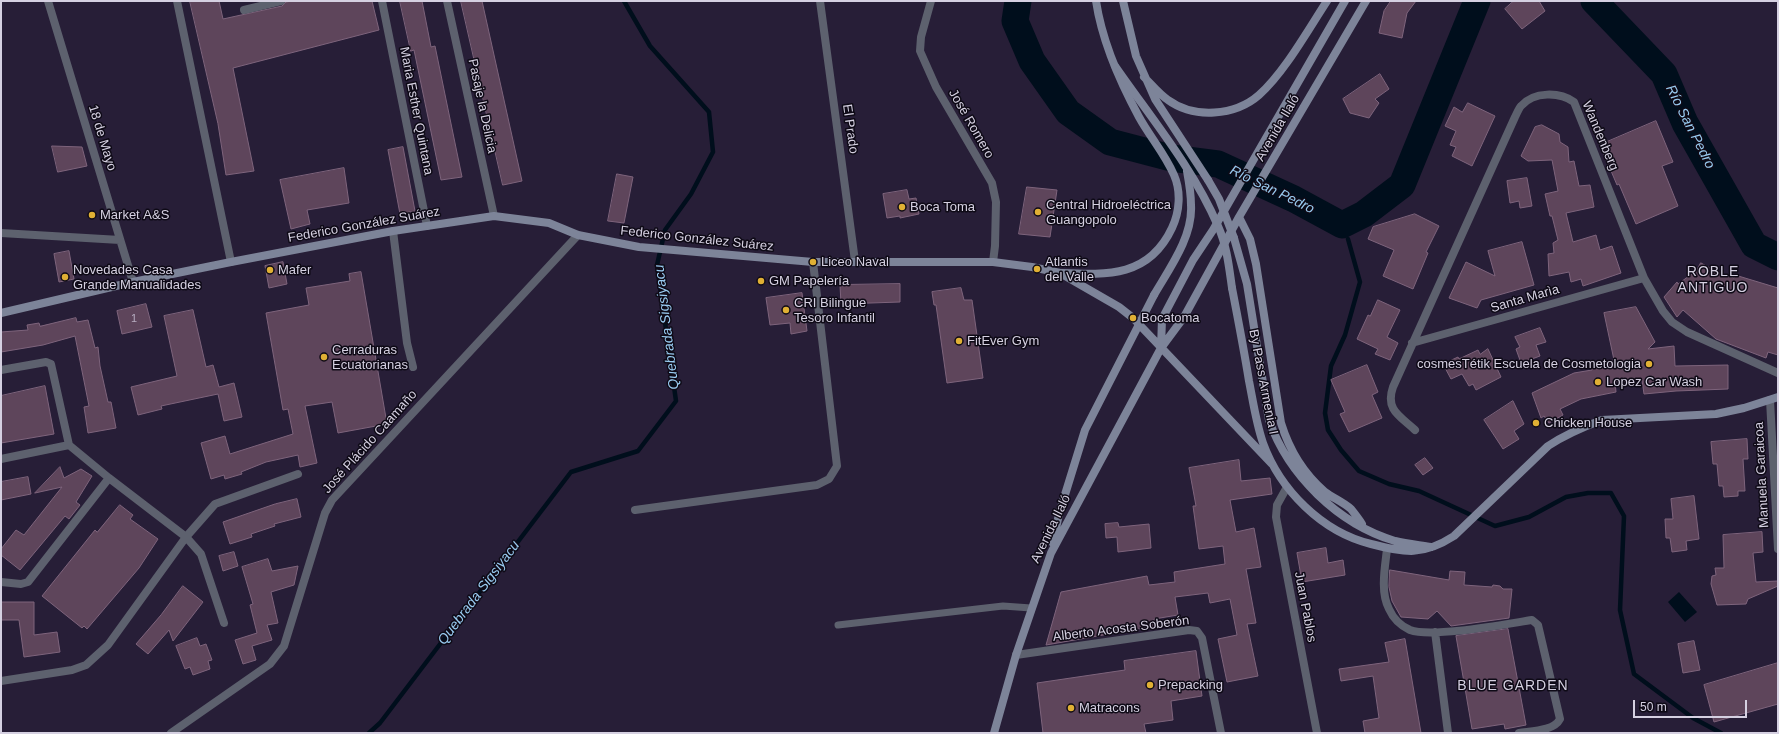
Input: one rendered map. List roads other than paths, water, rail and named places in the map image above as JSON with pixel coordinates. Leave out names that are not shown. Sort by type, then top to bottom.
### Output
[{"type":"street","name":"18 de Mayo","points":[[48,1],[132,282]]},
{"type":"street","points":[[177,1],[231,262]]},
{"type":"street","points":[[244,10],[281,1]]},
{"type":"street","name":"Maria Esther Quintana","points":[[382,1],[427,226]]},
{"type":"street","name":"Pasaje la Delicia","points":[[447,1],[494,216]]},
{"type":"street","name":"El Prado","points":[[820,1],[855,261]]},
{"type":"street","name":"José Romero","points":[[931,1],[921,37],[920,51],[936,87],[992,184],[996,202],[995,246],[992,262]]},
{"type":"street","name":"By Pass Armenia I","points":[[1096,1],[1098,17],[1115,66],[1187,171],[1218,227],[1226,249],[1256,421],[1272,464],[1287,487],[1311,512],[1327,524],[1364,543],[1387,548],[1420,552],[1434,547]]},
{"type":"street","name":"By Pass Armenia I","points":[[1123,1],[1129,32],[1144,77],[1155,99],[1212,186],[1227,218],[1247,284],[1269,420],[1275,437],[1284,453],[1307,483],[1335,509],[1367,529],[1394,541],[1434,547]]},
{"type":"street","points":[[1144,77],[1168,101],[1181,107],[1197,112],[1216,113],[1235,108],[1253,99],[1270,83],[1289,58],[1327,1]]},
{"type":"street","name":"Avenida Ilaló","points":[[1161,348],[1162,319],[1193,260],[1213,230],[1231,196],[1345,1]]},
{"type":"street","name":"Avenida Ilaló","points":[[994,733],[1016,655],[1050,553],[1161,348],[1184,317],[1239,217],[1284,143],[1366,1]]},
{"type":"street","points":[[1060,273],[1097,274],[1117,272],[1137,266],[1152,256],[1165,243],[1176,219],[1179,191],[1174,175],[1140,118],[1115,66]]},
{"type":"street","name":"Wandenberg","points":[[1415,430],[1393,410],[1390,403],[1393,387],[1515,117],[1521,106],[1536,97],[1558,95],[1566,97],[1574,102],[1644,278],[1663,311],[1672,322],[1687,332],[1778,373]]},
{"type":"street","points":[[1050,553],[1058,514],[1085,430],[1184,241],[1192,206],[1187,171]]},
{"type":"street","name":"Federico González Suárez","points":[[1,313],[132,282],[231,262],[393,231],[494,216],[549,223],[578,235],[639,247],[680,251],[813,262],[992,262],[1032,267],[1060,273],[1119,307],[1133,318],[1272,464]]},
{"type":"street","points":[[1239,217],[1250,239],[1256,264],[1281,423],[1285,437],[1294,455],[1307,473],[1325,492],[1350,509],[1367,529]]},
{"type":"street","points":[[393,231],[407,343],[413,367]]},
{"type":"street","points":[[1,233],[120,240]]},
{"type":"street","name":"José Plácido Caamaño","points":[[171,733],[270,664],[284,646],[324,513],[332,500],[578,235]]},
{"type":"street","points":[[635,510],[817,485],[830,479],[837,466],[813,262]]},
{"type":"street","name":"Santa Marìa","points":[[1412,343],[1644,278]]},
{"type":"street","points":[[1,370],[46,362],[51,364],[69,445],[109,478],[186,537],[201,554],[224,623]]},
{"type":"street","points":[[1434,547],[1454,536],[1533,459],[1566,434],[1602,420],[1716,414],[1744,408],[1774,398]]},
{"type":"street","name":"Manuela Garaicoa","points":[[1774,398],[1778,549]]},
{"type":"street","points":[[1,459],[69,445]]},
{"type":"street","points":[[1,681],[72,670],[86,665],[96,658],[108,645],[186,537],[215,504],[298,474]]},
{"type":"street","points":[[1,582],[21,584],[28,582],[109,478]]},
{"type":"street","name":"Juan Pablos","points":[[1287,487],[1277,505],[1276,517],[1317,733]]},
{"type":"street","points":[[1387,548],[1385,590],[1389,609],[1397,622],[1411,630],[1436,632],[1532,620],[1538,626],[1560,719],[1558,724],[1552,727],[1519,733]]},
{"type":"street","name":"Alberto Acosta Soberón","points":[[1016,655],[1189,630],[1197,631],[1202,638],[1221,733]]},
{"type":"street","points":[[1436,632],[1448,733]]},
{"type":"lane","points":[[838,625],[1003,606],[1031,608]]},
{"type":"water","points":[[1679,592],[1697,612],[1685,622],[1668,602]]},
{"type":"waterway","name":"Quebrada Sigsiyacu","points":[[369,733],[380,723],[571,472],[638,451],[676,401],[657,265],[665,230],[691,194],[713,152],[709,112],[650,46],[624,1]]},
{"type":"waterway","name":"Río San Pedro","points":[[1018,1],[1015,21],[1032,61],[1068,112],[1110,142],[1171,158],[1218,164],[1294,199],[1342,225],[1364,214],[1402,185],[1477,1]]},
{"type":"waterway","name":"Río San Pedro","points":[[1594,1],[1664,74],[1685,123],[1754,245],[1778,257]]},
{"type":"waterway","points":[[1348,239],[1360,282],[1345,335],[1331,366],[1325,413],[1328,430],[1341,450],[1359,471],[1389,484],[1419,491],[1495,526],[1529,517],[1566,497],[1588,493],[1611,493],[1624,516],[1620,610],[1634,674],[1693,718],[1721,733]]},
{"type":"place","name":"Boca Toma","points":[[902,207]]},
{"type":"place","name":"Central Hidroeléctrica Guangopolo","points":[[1038,212]]},
{"type":"place","name":"Market A&S","points":[[92,215]]},
{"type":"place","name":"Liceo Naval","points":[[813,262]]},
{"type":"place","name":"Atlantis del Valle","points":[[1037,269]]},
{"type":"place","name":"Mafer","points":[[270,270]]},
{"type":"place","name":"Novedades Casa Grande Manualidades","points":[[65,277]]},
{"type":"place","name":"GM Papelería","points":[[761,281]]},
{"type":"place","name":"CRI Bilingue Tesoro Infantil","points":[[786,310]]},
{"type":"place","name":"Bocatoma","points":[[1133,318]]},
{"type":"place","name":"FitEver Gym","points":[[959,341]]},
{"type":"place","name":"Cerraduras Ecuatorianas","points":[[324,357]]},
{"type":"place","name":"cosmesTétik Escuela de Cosmetologia","points":[[1649,364]]},
{"type":"place","name":"Lopez Car Wash","points":[[1598,382]]},
{"type":"place","name":"Chicken House","points":[[1536,423]]},
{"type":"place","name":"Prepacking","points":[[1150,685]]},
{"type":"place","name":"Matracons","points":[[1071,708]]},
{"type":"district","name":"ROBLE ANTIGUO","points":[[1713,280]]},
{"type":"district","name":"BLUE GARDEN","points":[[1513,686]]}]
